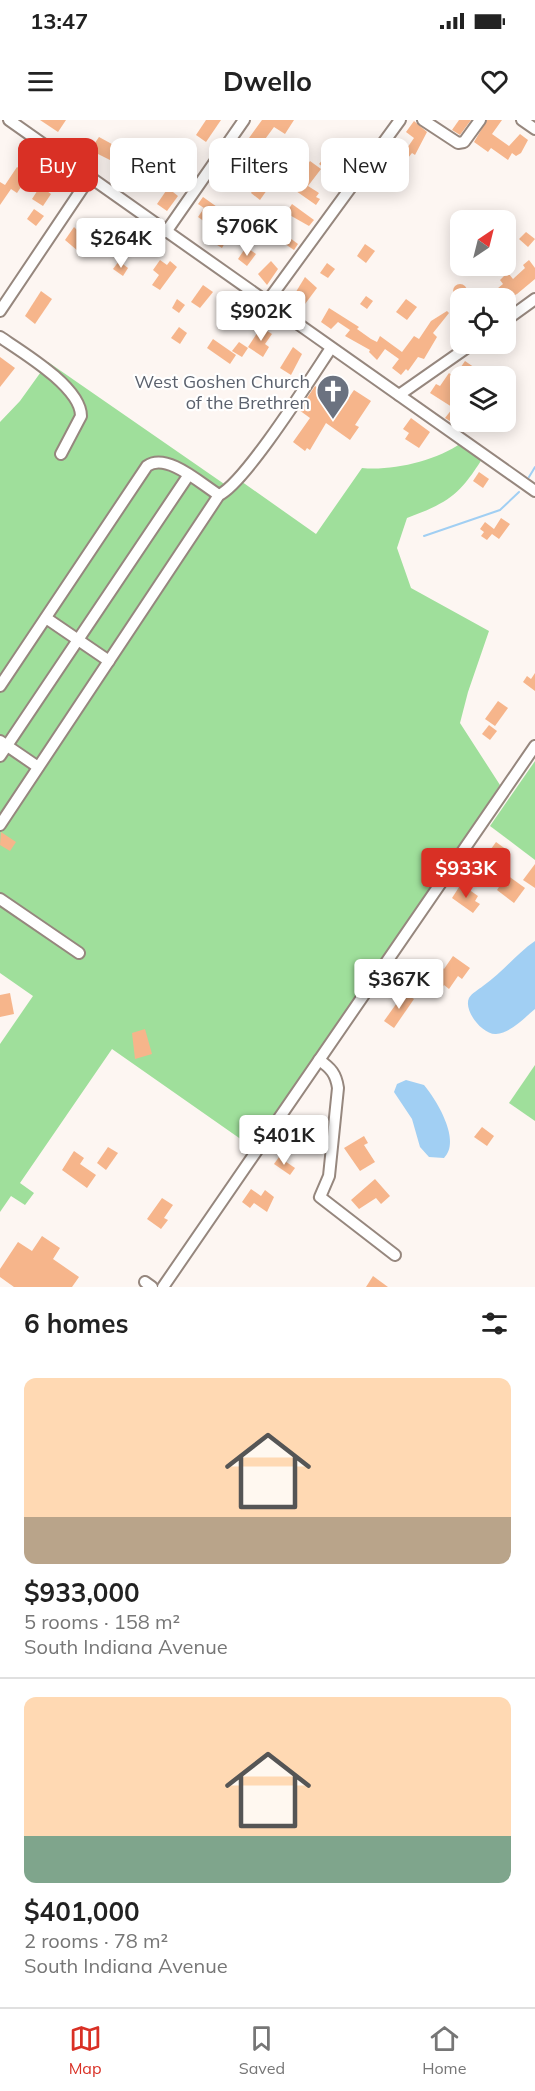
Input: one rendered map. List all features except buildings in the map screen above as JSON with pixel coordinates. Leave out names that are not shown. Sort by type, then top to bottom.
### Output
[{"type":"street","points":[[9,120],[35,138]]},
{"type":"street","points":[[166,232],[244,120]]},
{"type":"street","points":[[267,303],[400,120]]},
{"type":"street","points":[[423,120],[458,143],[464,142],[480,120]]},
{"type":"street","points":[[522,120],[535,129]]},
{"type":"street","points":[[98,183],[535,491]]},
{"type":"street","points":[[0,311],[80,192]]},
{"type":"street","points":[[516,313],[535,299]]},
{"type":"street","points":[[0,337],[51,374],[78,400],[81,416],[61,454]]},
{"type":"street","points":[[0,825],[219,495],[230,488],[248,466],[332,348]]},
{"type":"street","points":[[399,395],[458,354]]},
{"type":"street","points":[[0,686],[147,466],[153,462],[165,462],[219,495]]},
{"type":"street","points":[[0,756],[3,743],[78,640],[188,476]]},
{"type":"street","points":[[46,618],[109,661]]},
{"type":"street","points":[[3,743],[38,767]]},
{"type":"street","points":[[164,1287],[535,746]]},
{"type":"street","points":[[0,899],[79,953]]},
{"type":"street","points":[[319,1060],[331,1068],[336,1076],[338,1088],[329,1176],[320,1197],[395,1255]]},
{"type":"green space","points":[[48,362],[230,488],[238,479],[316,534],[362,468],[387,468],[427,460],[461,443],[482,459],[466,482],[451,497],[407,518],[397,548],[411,588],[489,631],[460,723],[500,785],[263,1143],[252,1147],[112,1049],[20,1183],[34,1193],[25,1205],[11,1196],[0,1212],[0,1044],[33,996],[0,973],[0,422],[20,401]]},
{"type":"green space","points":[[535,761],[535,860],[490,826]]},
{"type":"green space","points":[[535,1065],[535,1121],[509,1103]]},
{"type":"water","points":[[535,941],[535,1009],[507,1031],[496,1034],[485,1031],[471,1015],[469,998]]},
{"type":"water","points":[[406,1080],[424,1085],[445,1120],[450,1141],[449,1151],[444,1158],[429,1157],[420,1147],[412,1119],[394,1092],[397,1084]]},
{"type":"waterway","points":[[529,477],[535,467]]},
{"type":"waterway","points":[[424,536],[500,510],[519,492]]},
{"type":"place","name":"West Goshen Church of the Brethren","points":[[333,420]]}]
